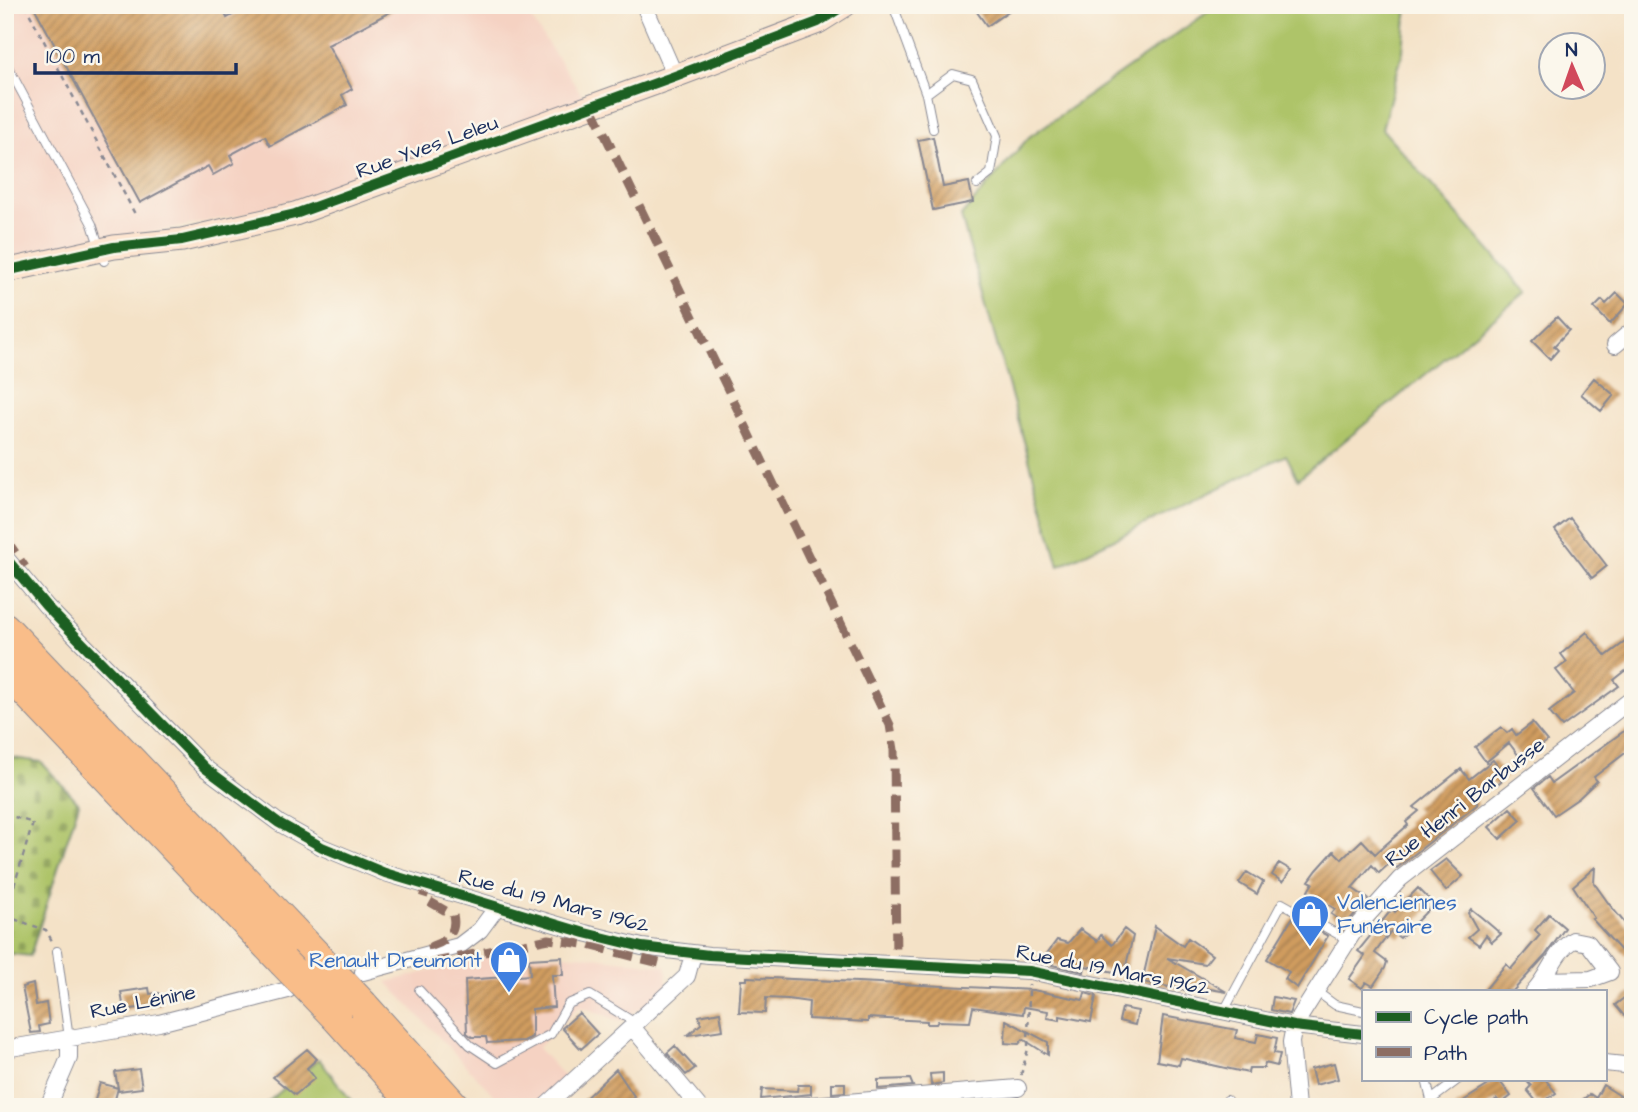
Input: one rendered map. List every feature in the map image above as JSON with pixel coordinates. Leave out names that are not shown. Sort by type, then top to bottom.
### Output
[{"type":"highway","points":[[5,628],[363,1005],[454,1107]]},
{"type":"highway","points":[[5,670],[286,976],[336,1017],[417,1107]]},
{"type":"street","points":[[644,5],[675,76]]},
{"type":"street","name":"Rue Yves Leleu","points":[[5,271],[182,240],[309,209],[818,22],[845,5]]},
{"type":"street","name":"Rue Yves Leleu","points":[[5,281],[102,255]]},
{"type":"street","points":[[1615,345],[1633,330]]},
{"type":"street","name":"Rue du 19 Mars 1962","points":[[5,557],[46,606],[180,744],[251,805],[300,836],[352,860],[497,907],[619,942],[693,954],[1029,971],[1294,1026],[1362,1034]]},
{"type":"street","name":"Rue Henri Barbusse","points":[[1294,1026],[1363,919],[1412,869],[1633,698]]},
{"type":"street","points":[[363,972],[459,946],[480,930],[497,907]]},
{"type":"street","points":[[545,1107],[687,976],[693,954]]},
{"type":"street","name":"Rue Lénine","points":[[6,1048],[159,1023],[286,976]]},
{"type":"street","points":[[1306,1007],[1319,1022],[1338,1031]]},
{"type":"street","points":[[635,1026],[699,1107]]},
{"type":"street","points":[[1294,1026],[1291,1036],[1297,1107]]},
{"type":"street","points":[[47,1107],[69,1058],[69,1038]]},
{"type":"street","points":[[1606,1063],[1633,1066]]},
{"type":"street","points":[[786,1107],[1018,1088]]},
{"type":"lane","points":[[893,5],[926,94],[933,129]]},
{"type":"lane","points":[[5,61],[77,195],[102,255]]},
{"type":"lane","points":[[926,94],[953,74],[972,79],[998,136],[991,173],[976,184]]},
{"type":"lane","points":[[1224,1011],[1282,903],[1348,940]]},
{"type":"lane","points":[[57,951],[69,1038]]},
{"type":"lane","points":[[419,990],[470,1045],[497,1063],[551,1034],[568,1004],[590,995],[635,1026]]},
{"type":"lane","points":[[1315,991],[1335,1006],[1362,1011]]},
{"type":"lane","points":[[1426,1080],[1433,1103],[1457,1080]]},
{"type":"path","points":[[25,5],[97,148],[136,216]]},
{"type":"path","points":[[34,34],[39,32]]},
{"type":"path","points":[[49,63],[54,61]]},
{"type":"path","points":[[64,92],[69,88]]},
{"type":"path","points":[[79,120],[84,118]]},
{"type":"path","points":[[5,814],[33,823],[14,886],[5,890]]},
{"type":"path","points":[[5,916],[46,930],[57,951]]},
{"type":"path","points":[[1018,1088],[1028,1049],[1029,971]]},
{"type":"shaded area","points":[[5,5],[522,5],[584,98],[354,182],[240,215],[5,262]]},
{"type":"shaded area","points":[[497,954],[578,955],[666,966],[667,991],[621,1021],[579,1006],[538,1048],[569,1082],[532,1107],[505,1107],[387,982]]},
{"type":"green space","points":[[1218,5],[1407,5],[1403,51],[1382,129],[1526,292],[1298,479],[1286,455],[1059,566],[961,216],[1029,137]]},
{"type":"green space","points":[[5,757],[41,762],[79,803],[30,956],[5,953]]},
{"type":"green space","points":[[319,1059],[356,1107],[262,1107]]},
{"type":"building","points":[[33,5],[221,5],[227,18],[251,5],[403,5],[328,45],[352,89],[342,95],[347,105],[270,146],[265,136],[230,155],[234,163],[213,175],[208,166],[140,203]]},
{"type":"building","points":[[972,5],[1017,5],[987,26]]},
{"type":"building","points":[[933,137],[943,187],[969,182],[973,202],[933,210],[918,140]]},
{"type":"building","points":[[1617,293],[1628,304],[1610,324],[1594,308],[1602,300],[1606,304]]},
{"type":"building","points":[[1557,317],[1569,330],[1554,346],[1558,350],[1550,359],[1532,341]]},
{"type":"building","points":[[1594,378],[1614,395],[1601,411],[1581,394]]},
{"type":"building","points":[[1570,518],[1607,566],[1592,578],[1555,530]]},
{"type":"building","points":[[1587,632],[1606,656],[1633,636],[1633,665],[1614,680],[1619,686],[1562,727],[1549,712],[1574,693],[1556,670],[1567,662],[1561,654]]},
{"type":"building","points":[[1532,723],[1547,741],[1522,760],[1509,743],[1486,762],[1475,747],[1501,727],[1507,733],[1512,729],[1516,735]]},
{"type":"building","points":[[1627,729],[1633,737],[1633,747],[1594,777],[1597,781],[1579,798],[1554,815],[1534,788],[1548,777],[1552,783]]},
{"type":"building","points":[[1493,760],[1506,777],[1495,786],[1492,782],[1472,798],[1478,804],[1397,868],[1391,862],[1379,873],[1372,865],[1352,888],[1368,899],[1346,924],[1331,914],[1335,909],[1308,891],[1313,883],[1309,881],[1334,851],[1342,859],[1362,840],[1375,854],[1408,825],[1406,822],[1419,811],[1414,807],[1437,788],[1461,769],[1469,779]]},
{"type":"building","points":[[1510,808],[1521,820],[1500,839],[1489,827]]},
{"type":"building","points":[[1446,859],[1463,876],[1446,891],[1430,871]]},
{"type":"building","points":[[1279,863],[1291,870],[1283,882],[1272,875]]},
{"type":"building","points":[[1595,867],[1594,883],[1627,926],[1633,921],[1633,950],[1626,956],[1592,919],[1594,918],[1573,886]]},
{"type":"building","points":[[1247,872],[1263,882],[1257,894],[1239,883]]},
{"type":"building","points":[[1418,888],[1434,904],[1400,938],[1391,931],[1375,953],[1387,962],[1385,968],[1373,986],[1366,982],[1362,988],[1349,979],[1365,956],[1358,951],[1392,909],[1395,912]]},
{"type":"building","points":[[1471,909],[1501,934],[1492,942],[1486,935],[1479,945],[1468,937],[1477,929],[1468,913]]},
{"type":"building","points":[[1549,914],[1565,928],[1545,956],[1514,990],[1485,990],[1506,964],[1511,969],[1540,935],[1535,930]]},
{"type":"building","points":[[1293,917],[1328,936],[1297,988],[1285,979],[1289,972],[1267,959]]},
{"type":"building","points":[[1155,926],[1183,946],[1188,938],[1212,955],[1205,964],[1167,958],[1227,992],[1193,986],[1191,991],[1142,982]]},
{"type":"building","points":[[1080,929],[1097,941],[1101,935],[1112,945],[1124,929],[1133,936],[1124,974],[1085,966],[1084,972],[1052,965],[1053,962],[1043,959],[1057,940],[1068,943]]},
{"type":"building","name":"Renault Dreumont","points":[[562,957],[563,975],[552,975],[554,1007],[532,1009],[532,1037],[524,1041],[487,1043],[486,1037],[472,1037],[467,1033],[465,980],[530,975],[529,959]]},
{"type":"building","points":[[747,977],[1033,990],[1083,1000],[1085,993],[1096,996],[1091,1022],[1060,1016],[1060,1020],[1047,1018],[1048,1011],[1024,1007],[1023,1014],[973,1007],[970,1022],[938,1021],[936,1024],[927,1024],[927,1021],[868,1018],[868,1022],[808,1019],[809,1002],[788,999],[766,998],[765,1013],[739,1012],[741,980],[747,980]]},
{"type":"building","points":[[33,984],[36,1005],[46,1003],[49,1024],[39,1026],[40,1032],[31,1033],[22,987]]},
{"type":"building","points":[[149,988],[150,994],[159,993],[161,1005],[124,1010],[121,992]]},
{"type":"building","points":[[1633,991],[1633,1011],[1625,1017],[1615,1005]]},
{"type":"building","points":[[1273,997],[1294,1001],[1289,1014],[1271,1010]]},
{"type":"building","points":[[1122,1008],[1138,1011],[1135,1025],[1119,1021]]},
{"type":"building","points":[[720,1012],[723,1030],[688,1035],[701,1024],[699,1016]]},
{"type":"building","points":[[579,1013],[598,1034],[581,1049],[562,1028]]},
{"type":"building","points":[[1163,1016],[1237,1030],[1235,1038],[1256,1042],[1258,1034],[1277,1038],[1274,1053],[1280,1054],[1277,1066],[1265,1063],[1264,1068],[1249,1068],[1248,1073],[1181,1058],[1179,1065],[1157,1061]]},
{"type":"building","points":[[1006,1020],[1048,1042],[1048,1055],[1023,1039],[1019,1044],[1005,1043]]},
{"type":"building","points":[[675,1046],[695,1068],[686,1075],[667,1053]]},
{"type":"building","points":[[307,1049],[317,1059],[307,1068],[315,1078],[295,1095],[273,1077]]},
{"type":"building","points":[[1334,1063],[1338,1079],[1315,1085],[1311,1069]]},
{"type":"building","points":[[139,1069],[142,1088],[118,1091],[115,1072]]},
{"type":"building","points":[[616,1069],[634,1096],[622,1107],[576,1107]]},
{"type":"building","points":[[943,1073],[943,1083],[931,1085],[930,1074]]},
{"type":"building","points":[[910,1079],[913,1086],[878,1089],[878,1080]]},
{"type":"building","points":[[1496,1080],[1511,1096],[1501,1104],[1497,1099],[1485,1107],[1454,1107]]},
{"type":"building","points":[[1526,1080],[1546,1080],[1556,1093],[1542,1103],[1536,1101],[1527,1090],[1531,1086]]},
{"type":"building","points":[[100,1083],[118,1088],[113,1107],[93,1107]]},
{"type":"building","points":[[832,1083],[845,1083],[845,1092],[832,1093]]},
{"type":"building","points":[[798,1085],[811,1085],[811,1094],[761,1099],[762,1089],[797,1091]]},
{"type":"building","points":[[1603,1085],[1633,1104],[1633,1107],[1573,1107],[1590,1094],[1596,1098]]},
{"type":"building","points":[[1007,1099],[1020,1103],[1020,1107],[978,1107],[978,1102]]},
{"type":"marked path","points":[[592,108],[890,725],[894,750],[896,964]]},
{"type":"marked path","points":[[5,538],[25,567]]},
{"type":"marked path","points":[[429,880],[423,898],[453,915],[454,921],[450,935],[432,946],[435,962],[549,939],[589,945],[659,963]]},
{"type":"cycle path","points":[[5,271],[114,247],[182,240],[295,214],[818,22],[845,5]]},
{"type":"cycle path","points":[[5,557],[46,606],[205,768],[279,823],[322,847],[385,873],[585,933],[642,947],[709,955],[1029,971],[1294,1026],[1362,1034]]},
{"type":"place","name":"Valenciennes Funéraire","points":[[1310,948]]},
{"type":"place","name":"Renault Dreumont","points":[[509,994]]}]
